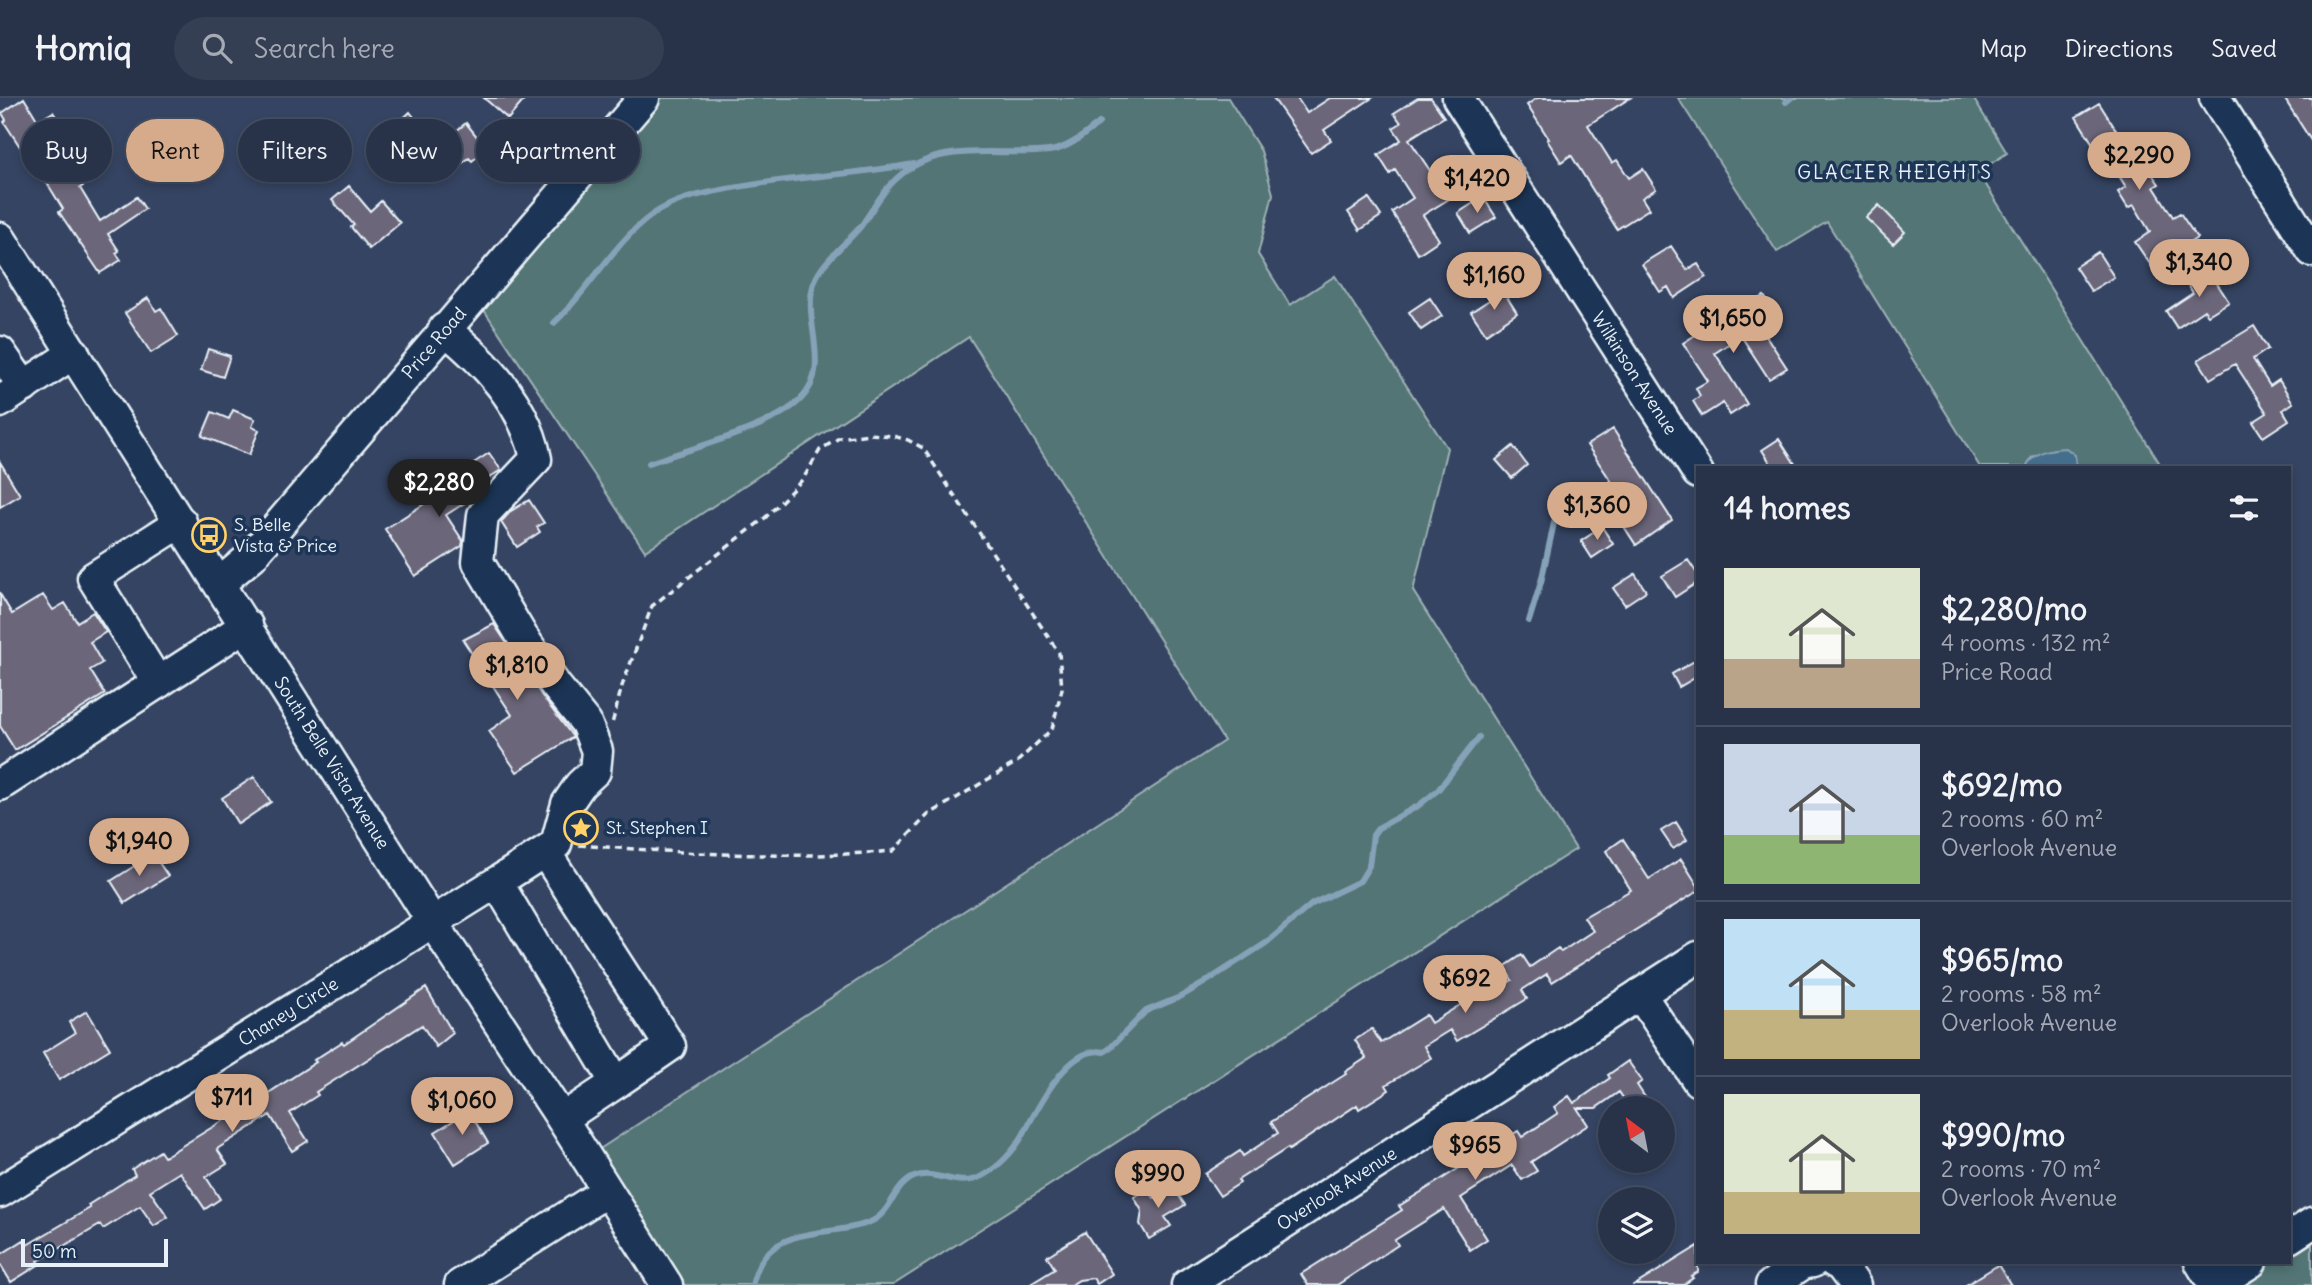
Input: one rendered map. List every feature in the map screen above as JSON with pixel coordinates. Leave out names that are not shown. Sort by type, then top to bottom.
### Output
[{"type":"street","name":"Price Road","points":[[220,583],[252,556],[644,98]]},
{"type":"street","name":"Wilkinson Avenue","points":[[1458,98],[1696,470]]},
{"type":"street","points":[[2215,98],[2312,251]]},
{"type":"street","name":"South Belle Vista Avenue","points":[[3,250],[74,354],[433,923],[667,1285]]},
{"type":"street","points":[[444,329],[473,352],[503,387],[531,434],[536,458],[483,516],[478,562],[522,636],[556,686],[586,723],[597,751],[594,771],[567,804],[552,839],[670,1046],[562,1119]]},
{"type":"street","points":[[0,352],[12,394],[74,354]]},
{"type":"street","points":[[158,683],[93,578],[181,522]]},
{"type":"street","points":[[0,785],[247,625]]},
{"type":"street","name":"Chaney Circle","points":[[0,1192],[433,923],[497,882],[552,839]]},
{"type":"street","points":[[497,882],[616,1083]]},
{"type":"street","name":"Overlook Avenue","points":[[1187,1285],[1696,958]]},
{"type":"street","points":[[1640,994],[1696,1078]]},
{"type":"street","points":[[460,1285],[607,1191]]},
{"type":"street","points":[[2291,1237],[2312,1223]]},
{"type":"street","points":[[1771,1285],[1803,1264]]},
{"type":"street","points":[[1838,1264],[1855,1285]]},
{"type":"street","points":[[2201,1264],[2215,1285],[2248,1264]]},
{"type":"path","points":[[552,839],[579,845],[640,850],[749,855],[831,855],[893,851],[928,815],[1017,762],[1052,729],[1062,689],[1059,653],[923,448],[892,436],[870,434],[839,438],[820,450],[803,479],[766,517],[652,606],[622,686],[606,741],[597,751]]},
{"type":"green space","points":[[644,98],[1228,98],[1261,151],[1273,194],[1258,254],[1290,305],[1335,276],[1447,448],[1413,591],[1576,849],[893,1285],[667,1285],[586,1158],[1224,741],[969,337],[645,551],[474,295],[572,182],[640,182],[640,119],[626,119]]},
{"type":"green space","points":[[1678,98],[1973,98],[2007,153],[1978,172],[2161,466],[2073,466],[2076,462],[2054,449],[2032,457],[2027,466],[1979,466],[1827,222],[1777,252]]},
{"type":"green space","points":[[2312,1223],[2312,1285],[2215,1285],[2248,1264],[2291,1264],[2291,1237]]},
{"type":"water","points":[[2066,448],[2075,455],[2076,462],[2073,466],[2027,466],[2034,457],[2054,449]]},
{"type":"building","points":[[24,98],[37,119],[21,119],[21,149],[4,122],[6,120],[2,113]]},
{"type":"building","points":[[484,98],[526,98],[508,119]]},
{"type":"building","points":[[1273,98],[1297,98],[1307,113],[1330,98],[1372,98],[1324,130],[1331,140],[1311,153]]},
{"type":"building","points":[[1418,98],[1431,98],[1444,117],[1409,139],[1449,199],[1423,215],[1439,240],[1418,254],[1392,212],[1413,198],[1395,170],[1390,174],[1378,155],[1401,140],[1393,128],[1401,123],[1394,113]]},
{"type":"building","points":[[1537,98],[1630,98],[1588,125],[1612,163],[1617,160],[1629,178],[1643,169],[1656,189],[1642,198],[1649,209],[1617,229],[1571,155],[1561,162],[1547,140],[1549,139],[1527,105]]},
{"type":"building","points":[[2284,98],[2312,98],[2312,142]]},
{"type":"building","points":[[2099,103],[2116,130],[2111,133],[2132,168],[2147,158],[2156,172],[2152,174],[2159,184],[2154,187],[2173,217],[2180,213],[2197,238],[2152,267],[2135,242],[2150,232],[2134,205],[2128,208],[2118,192],[2126,187],[2107,157],[2103,160],[2076,117]]},
{"type":"building","points":[[53,112],[58,119],[41,119]]},
{"type":"building","points":[[410,112],[416,119],[402,119]]},
{"type":"building","points":[[466,123],[476,135],[476,158],[472,161],[469,158],[462,163],[462,126]]},
{"type":"building","points":[[46,182],[80,182],[83,186],[80,188],[100,221],[137,197],[145,209],[108,234],[119,251],[116,253],[121,260],[100,273],[59,212],[63,209]]},
{"type":"building","points":[[349,186],[370,211],[381,201],[400,223],[369,249],[351,227],[354,225],[332,200]]},
{"type":"building","points":[[1483,197],[1496,217],[1470,233],[1458,213]]},
{"type":"building","points":[[1369,198],[1381,216],[1360,230],[1348,212]]},
{"type":"building","points":[[1879,205],[1905,232],[1893,244],[1866,218]]},
{"type":"building","points":[[1671,246],[1687,270],[1698,264],[1706,277],[1674,298],[1668,287],[1660,292],[1642,264]]},
{"type":"building","points":[[2098,252],[2114,277],[2091,291],[2075,267]]},
{"type":"building","points":[[2207,268],[2229,302],[2208,315],[2204,310],[2177,328],[2166,311],[2193,293],[2186,281]]},
{"type":"building","points":[[1503,291],[1517,313],[1486,334],[1471,312]]},
{"type":"building","points":[[1764,296],[1779,321],[1763,331],[1787,368],[1769,379],[1741,336],[1715,353],[1747,404],[1730,415],[1723,403],[1702,416],[1693,401],[1700,396],[1696,388],[1708,381],[1683,343]]},
{"type":"building","points":[[148,298],[156,311],[161,308],[178,336],[151,353],[125,313]]},
{"type":"building","points":[[1430,298],[1442,316],[1421,330],[1409,312]]},
{"type":"building","points":[[2254,326],[2268,349],[2253,359],[2270,386],[2279,380],[2293,403],[2283,410],[2289,420],[2263,437],[2253,422],[2267,413],[2235,364],[2210,379],[2198,360]]},
{"type":"building","points":[[208,349],[230,356],[223,377],[201,370]]},
{"type":"building","points":[[233,410],[255,419],[252,427],[259,430],[249,455],[202,436],[212,412],[229,419]]},
{"type":"building","points":[[1613,429],[1672,520],[1636,545],[1623,525],[1635,517],[1587,445]]},
{"type":"building","points":[[1779,439],[1796,466],[1772,466],[1762,450]]},
{"type":"building","points":[[1513,446],[1527,465],[1512,478],[1496,460]]},
{"type":"building","points":[[489,453],[501,470],[473,488],[477,495],[446,515],[463,541],[462,546],[415,576],[385,529],[438,495],[434,489]]},
{"type":"building","points":[[0,462],[20,495],[0,507]]},
{"type":"building","points":[[1582,489],[1593,507],[1579,516],[1567,498]]},
{"type":"building","points":[[529,500],[544,523],[537,527],[540,532],[517,547],[501,522],[511,511]]},
{"type":"building","points":[[1602,527],[1613,544],[1592,558],[1581,541]]},
{"type":"building","points":[[1688,560],[1696,572],[1696,583],[1675,597],[1662,576]]},
{"type":"building","points":[[1635,574],[1646,591],[1625,605],[1613,588]]},
{"type":"building","points":[[0,594],[12,614],[43,595],[53,610],[65,603],[77,622],[93,612],[106,632],[90,642],[102,663],[90,670],[105,694],[15,750],[0,726]]},
{"type":"building","points":[[494,624],[573,737],[517,772],[489,731],[512,715],[463,640]]},
{"type":"building","points":[[1696,660],[1696,677],[1679,687],[1672,674]]},
{"type":"building","points":[[254,777],[271,802],[238,824],[222,798]]},
{"type":"building","points":[[1676,822],[1687,840],[1673,849],[1661,831]]},
{"type":"building","points":[[1623,839],[1649,879],[1681,859],[1696,883],[1696,892],[1552,982],[1547,974],[1522,990],[1527,999],[1457,1041],[1450,1030],[1424,1046],[1431,1058],[1386,1085],[1389,1090],[1359,1109],[1357,1105],[1289,1150],[1288,1148],[1238,1180],[1240,1183],[1220,1196],[1205,1174],[1240,1151],[1243,1156],[1278,1133],[1271,1122],[1366,1058],[1355,1040],[1372,1029],[1381,1043],[1426,1015],[1431,1023],[1481,992],[1485,997],[1512,980],[1504,967],[1522,955],[1530,967],[1558,948],[1561,952],[1593,931],[1584,917],[1631,890],[1606,851]]},
{"type":"building","points":[[153,854],[168,876],[125,903],[111,881]]},
{"type":"building","points":[[426,988],[453,1033],[436,1047],[422,1025],[316,1092],[318,1095],[290,1113],[308,1141],[292,1151],[270,1115],[217,1149],[227,1164],[206,1177],[220,1199],[205,1209],[180,1172],[150,1191],[168,1217],[154,1226],[140,1206],[103,1229],[100,1225],[38,1261],[40,1264],[11,1282],[0,1264],[0,1255],[24,1240],[27,1245],[90,1208],[88,1205],[135,1175],[132,1169],[160,1151],[164,1157],[224,1120],[220,1113],[248,1095],[253,1103]]},
{"type":"building","points":[[87,1011],[110,1049],[59,1080],[43,1053],[75,1033],[69,1022]]},
{"type":"building","points":[[1628,1061],[1642,1081],[1637,1085],[1644,1096],[1622,1096],[1619,1092],[1613,1096],[1598,1096],[1596,1108],[1577,1108],[1588,1125],[1531,1162],[1537,1171],[1522,1180],[1512,1165],[1461,1198],[1487,1239],[1470,1250],[1444,1209],[1395,1240],[1398,1245],[1337,1285],[1308,1285],[1301,1274],[1402,1210],[1399,1206],[1518,1131],[1522,1137],[1558,1113],[1554,1107],[1569,1096],[1574,1103],[1610,1078],[1608,1075]]},
{"type":"building","points":[[469,1111],[488,1143],[455,1164],[435,1132]]},
{"type":"building","points":[[1173,1187],[1185,1205],[1165,1217],[1171,1226],[1149,1239],[1140,1224],[1142,1211],[1134,1197],[1148,1189],[1154,1198]]},
{"type":"building","points":[[1085,1232],[1112,1274],[1097,1284],[1093,1278],[1079,1280],[1071,1285],[1029,1285],[1055,1269],[1047,1256]]},
{"type":"building","points":[[1696,1247],[1698,1272],[1683,1285],[1635,1285],[1669,1264],[1675,1264],[1675,1260]]},
{"type":"building","points":[[1998,1265],[2011,1285],[1966,1285]]},
{"type":"waterway","points":[[1786,102],[1791,98]]},
{"type":"waterway","points":[[649,463],[750,429],[770,420],[800,400],[810,387],[815,373],[811,298],[817,275],[861,226],[881,195],[896,179],[913,167],[949,154],[1056,150],[1076,141],[1099,123]]},
{"type":"waterway","points":[[554,323],[625,239],[652,215],[669,205],[698,195],[750,185],[914,164]]},
{"type":"waterway","points":[[1529,621],[1556,514]]},
{"type":"waterway","points":[[752,1285],[760,1262],[775,1246],[801,1236],[870,1222],[883,1212],[901,1187],[914,1177],[931,1175],[973,1180],[994,1168],[1019,1141],[1055,1081],[1078,1058],[1091,1052],[1104,1052],[1109,1049],[1146,1011],[1180,997],[1204,983],[1266,943],[1312,904],[1360,881],[1369,866],[1373,835],[1378,828],[1418,806],[1438,790],[1479,737]]},
{"type":"place","name":"S. Belle Vista & Price","points":[[209,535]]},
{"type":"place","name":"St. Stephen I","points":[[581,828]]},
{"type":"district","name":"GLACIER HEIGHTS","points":[[1895,172]]}]
